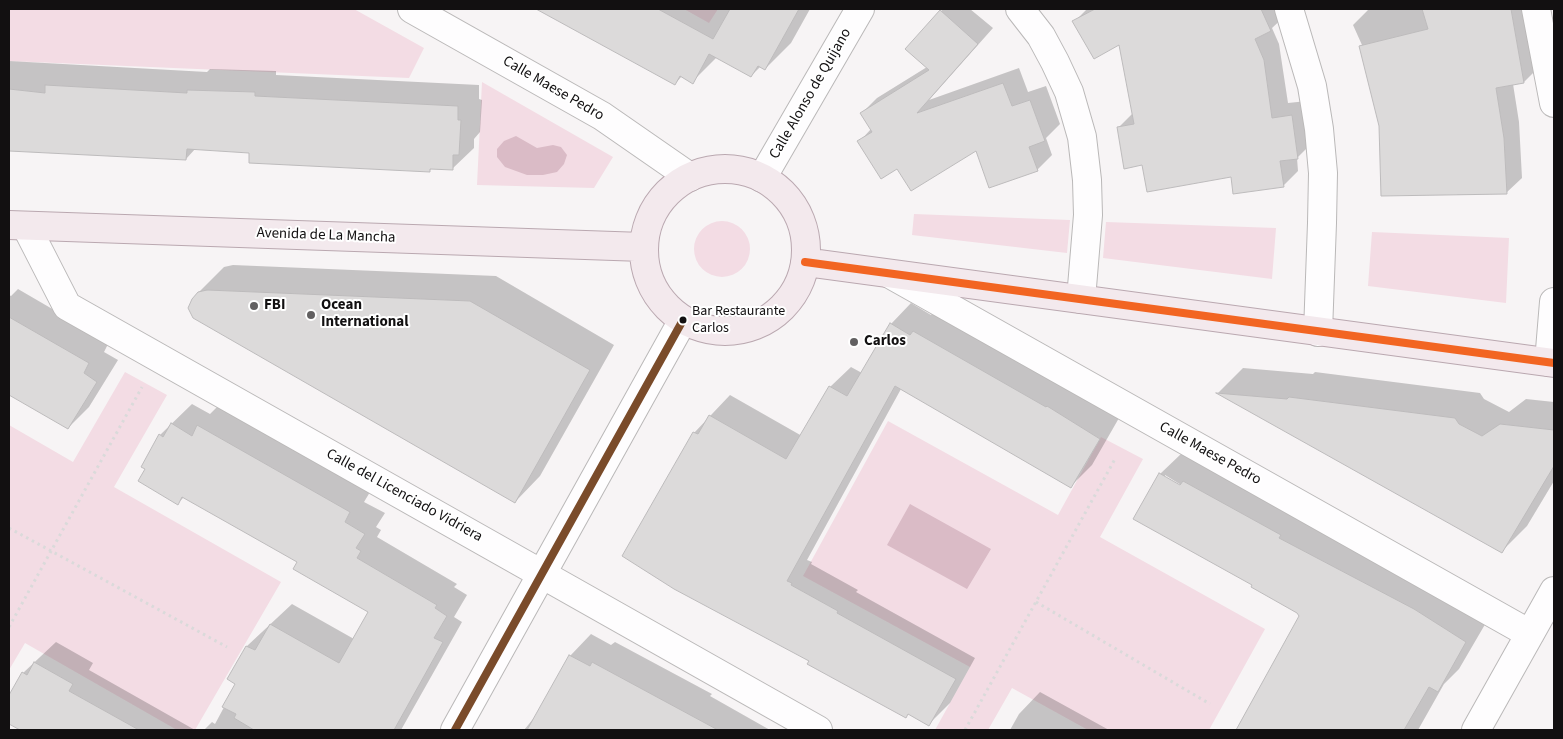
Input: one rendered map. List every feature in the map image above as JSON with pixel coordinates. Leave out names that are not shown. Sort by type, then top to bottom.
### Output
[{"type":"main road","points":[[726,169],[745,172],[762,178],[779,190],[793,206],[802,226],[806,246],[805,262],[797,288],[784,305],[767,320],[747,328],[725,332],[703,328],[683,320],[666,306],[653,289],[645,268],[643,246],[650,218],[666,194],[690,176],[707,171],[726,169]]},
{"type":"main road","name":"Avenida de La Mancha","points":[[17,226],[643,246]]},
{"type":"main road","points":[[805,262],[1552,363]]},
{"type":"street","name":"Calle Maese Pedro","points":[[412,9],[602,116],[690,176]]},
{"type":"street","name":"Calle Alonso de Quijano","points":[[762,178],[860,9]]},
{"type":"street","points":[[1020,9],[1041,36],[1056,62],[1069,92],[1082,137],[1087,180],[1088,215],[1081,299]]},
{"type":"street","points":[[1289,9],[1312,86],[1319,129],[1322,207],[1318,332]]},
{"type":"street","points":[[1536,9],[1553,84]]},
{"type":"street","name":"Calle del Licenciado Vidriera","points":[[17,226],[67,306],[818,730]]},
{"type":"street","name":"Calle Maese Pedro","points":[[890,274],[1530,634]]},
{"type":"street","points":[[1552,363],[1554,302]]},
{"type":"street","points":[[455,730],[683,320]]},
{"type":"street","points":[[1476,730],[1554,591]]},
{"type":"path","points":[[9,627],[158,358]]},
{"type":"path","points":[[965,730],[1115,460]]},
{"type":"path","points":[[9,528],[227,647]]},
{"type":"path","points":[[1036,602],[1210,704]]},
{"type":"shaded area","points":[[10,9],[354,9],[424,48],[409,78],[9,61]]},
{"type":"shaded area","points":[[684,9],[718,9],[709,23]]},
{"type":"shaded area","points":[[482,82],[613,157],[594,188],[477,185]]},
{"type":"shaded area","points":[[516,136],[537,148],[553,145],[561,147],[567,155],[564,164],[557,172],[543,175],[527,175],[505,167],[497,157],[497,149],[504,141]]},
{"type":"shaded area","points":[[914,214],[1070,220],[1067,253],[912,235]]},
{"type":"shaded area","points":[[716,221],[728,221],[742,229],[750,243],[748,260],[742,269],[728,277],[716,277],[706,272],[699,265],[694,255],[694,243],[699,233],[706,226]]},
{"type":"shaded area","points":[[1106,222],[1276,228],[1272,279],[1103,258]]},
{"type":"shaded area","points":[[1372,232],[1509,238],[1506,303],[1368,286]]},
{"type":"shaded area","points":[[125,372],[167,395],[114,487],[281,582],[195,730],[177,730],[25,643],[9,670],[9,425],[73,462]]},
{"type":"shaded area","points":[[888,421],[1058,515],[1101,437],[1143,459],[1100,537],[1265,629],[1209,730],[1088,730],[1012,688],[988,730],[935,730],[970,667],[803,576]]},
{"type":"shaded area","points":[[910,504],[991,549],[967,589],[887,545]]},
{"type":"building","points":[[536,9],[658,9],[713,39],[730,9],[799,9],[765,70],[758,66],[751,77],[709,54],[693,84],[680,76],[675,85]]},
{"type":"building","points":[[1095,9],[1261,9],[1271,31],[1255,39],[1264,60],[1272,118],[1292,115],[1298,159],[1280,161],[1284,187],[1233,194],[1231,177],[1147,192],[1142,165],[1124,169],[1117,127],[1134,124],[1119,45],[1094,59],[1072,21]]},
{"type":"building","points":[[1422,9],[1511,9],[1524,83],[1496,88],[1504,138],[1507,194],[1381,196],[1379,126],[1359,46],[1428,29]]},
{"type":"building","points":[[940,10],[978,44],[917,113],[1003,83],[1012,106],[1030,100],[1045,141],[1029,147],[1038,171],[989,188],[976,151],[911,191],[897,169],[881,179],[857,141],[872,132],[860,113],[929,70],[905,49]]},
{"type":"building","points":[[45,85],[187,93],[187,90],[255,92],[255,96],[458,106],[458,120],[461,120],[459,155],[453,155],[453,170],[430,169],[430,172],[249,163],[249,153],[187,149],[186,160],[9,151],[9,89],[45,93]]},
{"type":"building","points":[[207,290],[470,301],[590,370],[515,503],[193,318],[188,308],[192,299],[198,292]]},
{"type":"building","points":[[9,317],[89,363],[84,373],[97,382],[68,429],[9,395]]},
{"type":"building","points":[[890,323],[910,335],[913,331],[1047,406],[1100,439],[1071,488],[895,386],[787,581],[838,611],[837,613],[956,679],[929,726],[908,714],[906,718],[807,664],[809,661],[674,589],[622,556],[693,432],[698,434],[709,415],[786,459],[829,386],[847,396]]},
{"type":"building","points":[[1216,393],[1287,399],[1289,397],[1455,418],[1459,424],[1482,436],[1500,424],[1554,430],[1554,466],[1502,553]]},
{"type":"building","points":[[171,423],[192,436],[197,425],[350,512],[345,522],[365,534],[356,548],[361,551],[357,558],[437,605],[435,608],[447,616],[434,638],[443,642],[394,730],[254,730],[234,718],[236,714],[222,707],[235,684],[227,679],[246,646],[255,650],[270,624],[339,663],[368,612],[293,569],[297,562],[182,497],[178,505],[138,481],[145,469],[141,467],[159,434],[163,437]]},
{"type":"building","points":[[1159,473],[1180,485],[1183,481],[1281,535],[1279,538],[1414,609],[1466,642],[1438,692],[1429,687],[1404,730],[1236,730],[1299,616],[1297,613],[1251,587],[1252,585],[1133,519]]},
{"type":"building","points":[[569,655],[590,666],[592,662],[718,730],[527,730]]},
{"type":"building","points":[[34,662],[73,684],[69,691],[139,730],[20,730],[9,724],[9,695],[22,672],[27,675]]},
{"type":"transit line","points":[[805,262],[1554,363]]},
{"type":"transit line","points":[[455,730],[683,320]]},
{"type":"place","name":"FBI","points":[[254,306]]},
{"type":"place","name":"Ocean International","points":[[311,315]]},
{"type":"place","name":"Bar Restaurante Carlos","points":[[683,320]]},
{"type":"place","name":"Carlos","points":[[854,342]]}]
